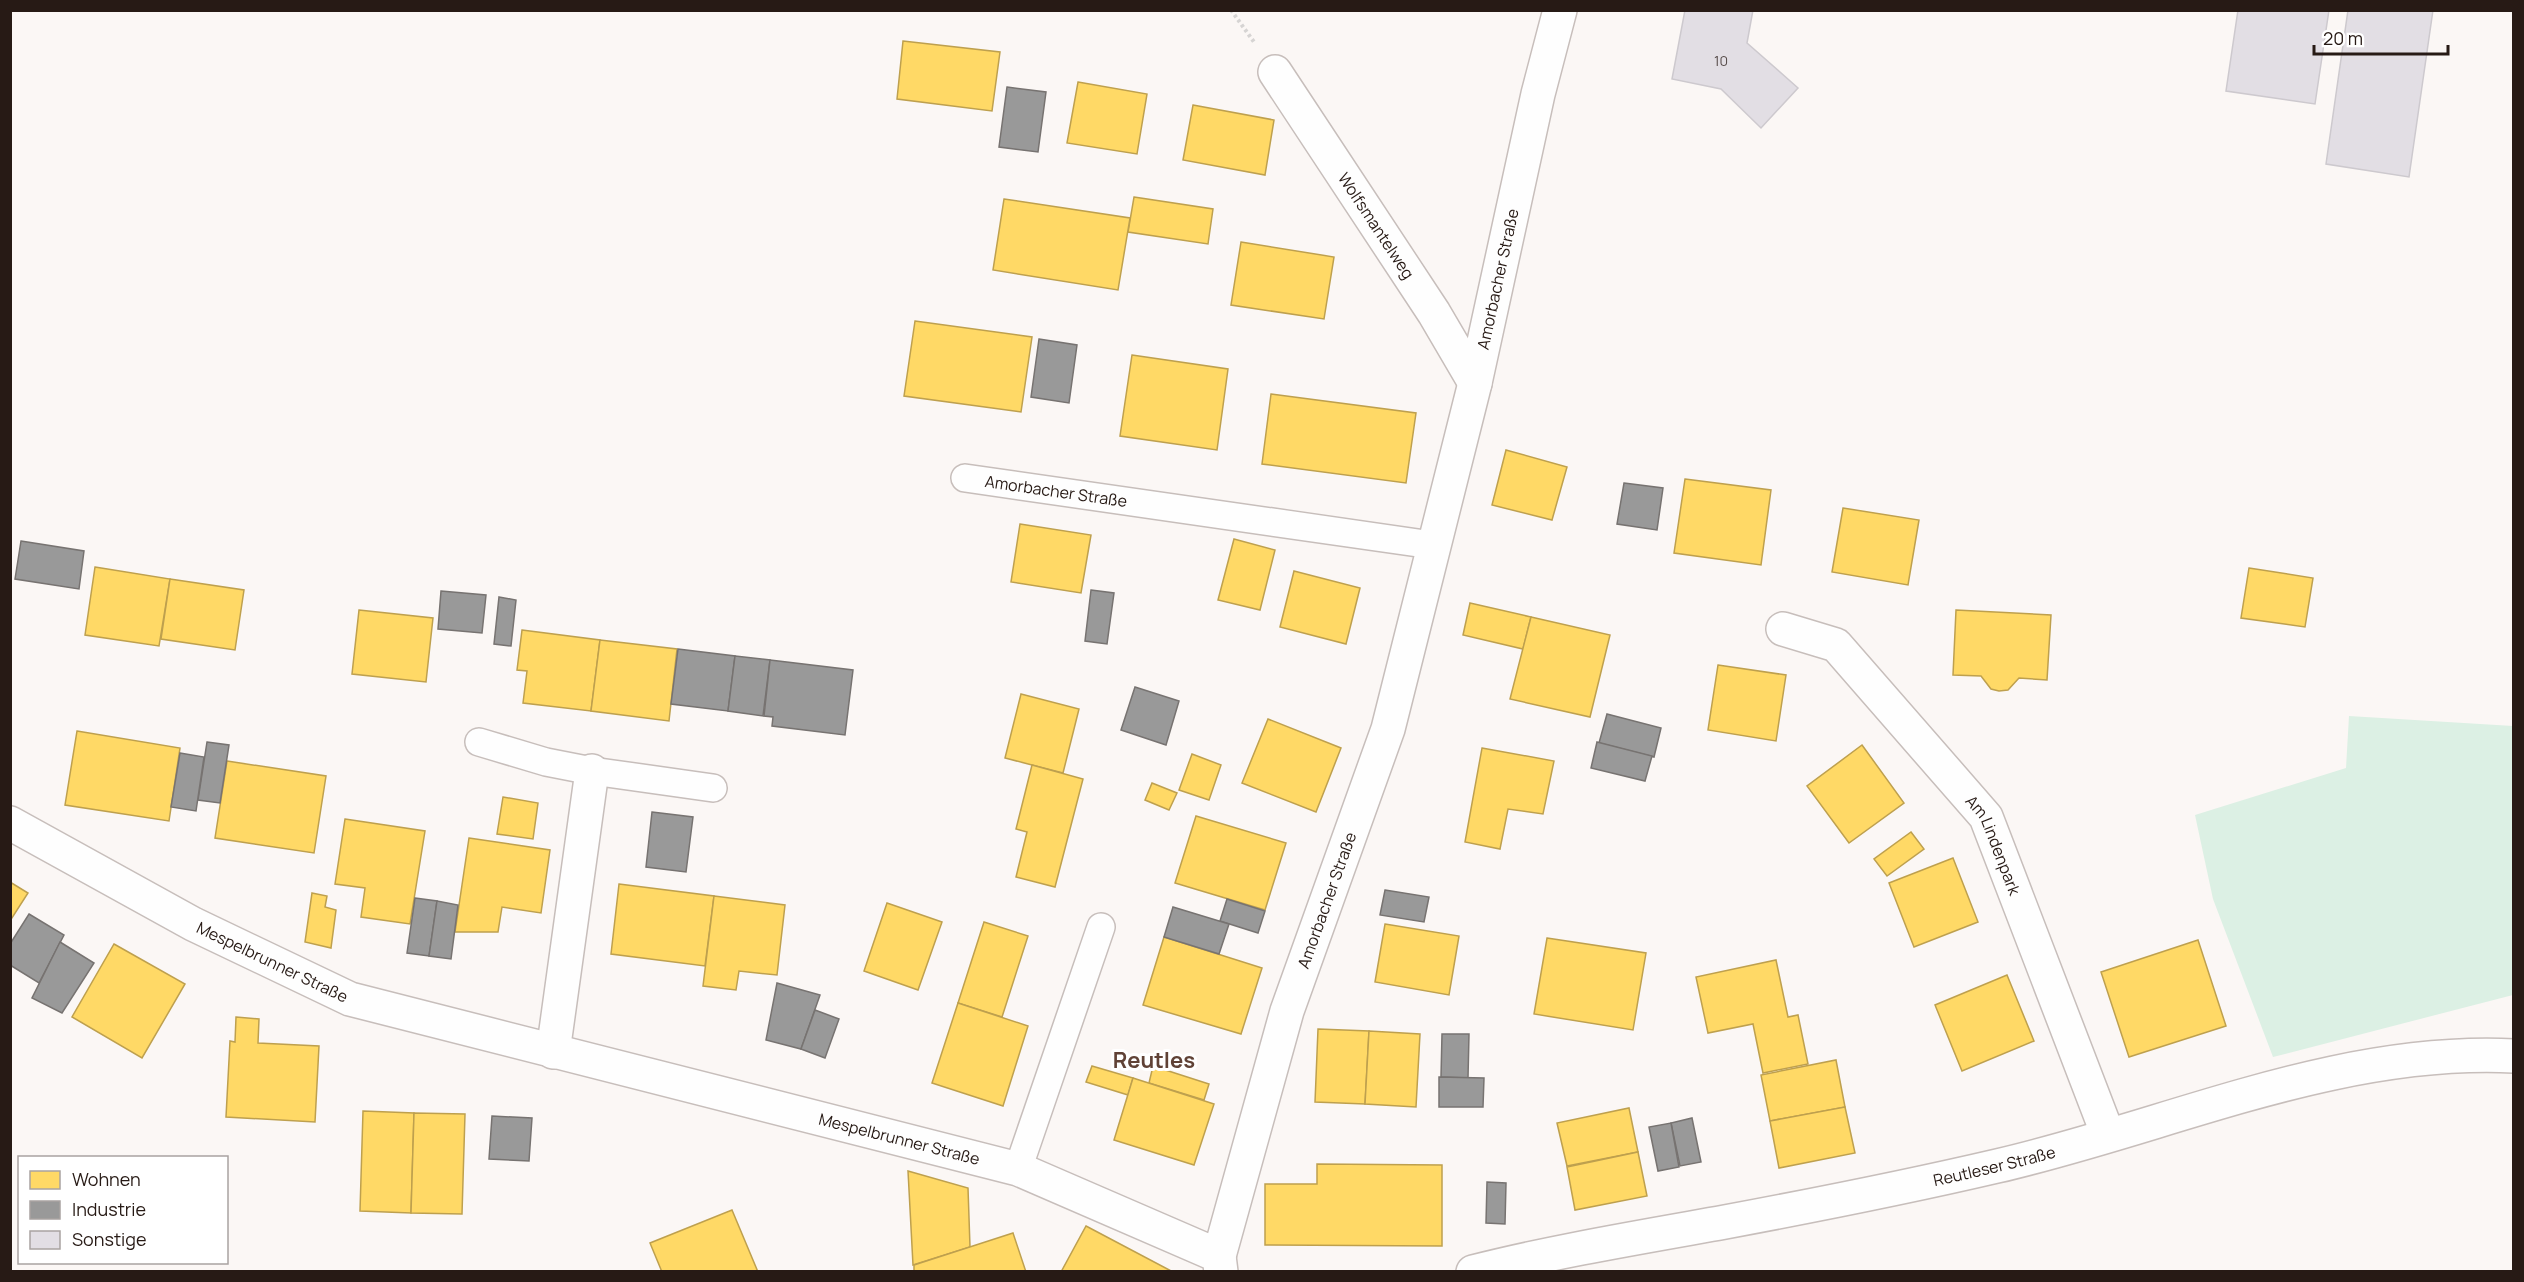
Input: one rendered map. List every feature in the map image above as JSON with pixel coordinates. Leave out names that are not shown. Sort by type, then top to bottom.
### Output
[{"type":"street","name":"Amorbacher Straße","points":[[1220,1264],[1287,1011],[1388,729],[1432,545],[1475,383],[1538,94],[1560,10]]},
{"type":"street","name":"Wolfsmantelweg","points":[[1275,72],[1434,313],[1475,383]]},
{"type":"street","name":"Am Lindenpark","points":[[1783,629],[1836,645],[1986,817],[2108,1135]]},
{"type":"street","points":[[553,1052],[592,771]]},
{"type":"street","name":"Mespelbrunner Straße","points":[[10,824],[193,924],[350,999],[1017,1169],[1220,1264]]},
{"type":"street","name":"Reutleser Straße","points":[[1473,1272],[2001,1165],[2325,1076],[2383,1065],[2442,1058],[2514,1056]]},
{"type":"lane","name":"Amorbacher Straße","points":[[965,478],[1432,545]]},
{"type":"lane","points":[[479,742],[546,762],[592,771],[713,788]]},
{"type":"lane","points":[[1017,1169],[1101,927]]},
{"type":"green space","points":[[2349,716],[2513,726],[2513,995],[2273,1057],[2213,899],[2195,815],[2346,768]]},
{"type":"building: Wohnen","points":[[903,41],[1000,52],[992,111],[897,99]]},
{"type":"building: Wohnen","points":[[1078,82],[1147,94],[1137,154],[1067,143]]},
{"type":"building: Wohnen","points":[[1193,105],[1274,120],[1265,175],[1183,160]]},
{"type":"building: Wohnen","points":[[1134,197],[1213,209],[1208,244],[1128,232]]},
{"type":"building: Wohnen","points":[[1004,199],[1130,218],[1118,290],[993,270]]},
{"type":"building: Wohnen","points":[[1241,242],[1334,257],[1324,319],[1231,305]]},
{"type":"building: Wohnen","points":[[915,321],[1032,337],[1021,412],[904,396]]},
{"type":"building: Wohnen","points":[[1132,355],[1228,369],[1217,450],[1120,436]]},
{"type":"building: Wohnen","points":[[1271,394],[1416,413],[1406,483],[1262,464]]},
{"type":"building: Wohnen","points":[[1506,450],[1567,467],[1552,520],[1492,505]]},
{"type":"building: Wohnen","points":[[1685,479],[1771,490],[1761,565],[1674,553]]},
{"type":"building: Wohnen","points":[[1843,508],[1919,520],[1908,585],[1832,572]]},
{"type":"building: Wohnen","points":[[1020,524],[1091,535],[1081,593],[1011,582]]},
{"type":"building: Wohnen","points":[[1234,539],[1275,550],[1260,610],[1218,600]]},
{"type":"building: Wohnen","points":[[95,567],[170,579],[159,646],[85,635]]},
{"type":"building: Wohnen","points":[[2249,568],[2313,578],[2305,627],[2241,618]]},
{"type":"building: Wohnen","points":[[1294,571],[1360,588],[1346,644],[1280,627]]},
{"type":"building: Wohnen","points":[[170,579],[244,590],[235,650],[161,639]]},
{"type":"building: Wohnen","points":[[1470,603],[1531,617],[1523,649],[1463,635]]},
{"type":"building: Wohnen","points":[[359,610],[433,618],[426,682],[352,674]]},
{"type":"building: Wohnen","points":[[1956,610],[2051,615],[2047,680],[2019,678],[2008,690],[1999,691],[1991,689],[1981,676],[1953,675]]},
{"type":"building: Wohnen","points":[[1531,617],[1610,635],[1590,717],[1510,699]]},
{"type":"building: Wohnen","points":[[522,630],[600,640],[591,711],[523,703],[527,671],[517,670]]},
{"type":"building: Wohnen","points":[[600,640],[677,649],[669,721],[591,711]]},
{"type":"building: Wohnen","points":[[1718,665],[1786,675],[1776,741],[1708,730]]},
{"type":"building: Wohnen","points":[[1021,694],[1079,709],[1063,773],[1005,758]]},
{"type":"building: Wohnen","points":[[1268,719],[1341,748],[1316,812],[1242,783]]},
{"type":"building: Wohnen","points":[[77,731],[180,748],[169,821],[65,805]]},
{"type":"building: Wohnen","points":[[1862,745],[1904,803],[1849,843],[1807,786]]},
{"type":"building: Wohnen","points":[[1482,748],[1554,761],[1543,814],[1508,809],[1500,849],[1465,842]]},
{"type":"building: Wohnen","points":[[1192,754],[1221,765],[1209,800],[1179,790]]},
{"type":"building: Wohnen","points":[[227,761],[326,776],[314,853],[215,838]]},
{"type":"building: Wohnen","points":[[1032,765],[1083,779],[1055,887],[1016,877],[1027,832],[1016,829]]},
{"type":"building: Wohnen","points":[[1152,783],[1177,793],[1169,810],[1145,800]]},
{"type":"building: Wohnen","points":[[503,797],[538,803],[533,839],[497,834]]},
{"type":"building: Wohnen","points":[[1196,816],[1286,843],[1265,910],[1175,883]]},
{"type":"building: Wohnen","points":[[345,819],[425,831],[410,924],[361,917],[365,888],[335,884]]},
{"type":"building: Wohnen","points":[[1911,832],[1924,849],[1887,876],[1874,859]]},
{"type":"building: Wohnen","points":[[469,838],[550,850],[541,913],[502,907],[498,932],[455,932]]},
{"type":"building: Wohnen","points":[[1953,858],[1978,922],[1914,947],[1889,883]]},
{"type":"building: Wohnen","points":[[10,882],[28,893],[10,921]]},
{"type":"building: Wohnen","points":[[619,884],[714,896],[705,966],[611,954]]},
{"type":"building: Wohnen","points":[[312,893],[327,896],[325,907],[336,910],[331,948],[305,942]]},
{"type":"building: Wohnen","points":[[714,896],[785,905],[777,975],[739,971],[736,990],[703,986]]},
{"type":"building: Wohnen","points":[[887,903],[942,922],[918,990],[864,971]]},
{"type":"building: Wohnen","points":[[984,922],[1028,936],[1002,1017],[958,1003]]},
{"type":"building: Wohnen","points":[[1385,924],[1459,936],[1449,995],[1375,982]]},
{"type":"building: Wohnen","points":[[1164,937],[1262,968],[1241,1034],[1143,1005]]},
{"type":"building: Wohnen","points":[[1547,938],[1646,953],[1633,1030],[1534,1014]]},
{"type":"building: Wohnen","points":[[2198,940],[2226,1026],[2129,1057],[2101,972]]},
{"type":"building: Wohnen","points":[[114,944],[185,984],[142,1058],[72,1017]]},
{"type":"building: Wohnen","points":[[1776,960],[1788,1017],[1798,1015],[1808,1064],[1763,1073],[1753,1024],[1708,1033],[1696,977]]},
{"type":"building: Wohnen","points":[[2007,975],[2034,1041],[1962,1071],[1935,1005]]},
{"type":"building: Wohnen","points":[[958,1003],[1028,1026],[1003,1106],[932,1083]]},
{"type":"building: Wohnen","points":[[236,1017],[259,1019],[258,1043],[319,1046],[315,1122],[226,1117],[230,1041],[235,1042]]},
{"type":"building: Wohnen","points":[[1318,1029],[1369,1031],[1365,1104],[1315,1102]]},
{"type":"building: Wohnen","points":[[1369,1031],[1420,1034],[1416,1107],[1365,1104]]},
{"type":"building: Wohnen","points":[[1836,1060],[1845,1107],[1770,1121],[1761,1075]]},
{"type":"building: Wohnen","points":[[1092,1066],[1133,1078],[1128,1095],[1086,1082]]},
{"type":"building: Wohnen","points":[[1153,1066],[1209,1084],[1204,1100],[1149,1083]]},
{"type":"building: Wohnen","points":[[1133,1078],[1214,1104],[1194,1165],[1114,1140]]},
{"type":"building: Wohnen","points":[[1845,1107],[1855,1153],[1779,1168],[1770,1121]]},
{"type":"building: Wohnen","points":[[1629,1108],[1638,1152],[1567,1166],[1557,1123]]},
{"type":"building: Wohnen","points":[[363,1111],[414,1113],[411,1213],[360,1211]]},
{"type":"building: Wohnen","points":[[414,1113],[465,1114],[462,1214],[411,1213]]},
{"type":"building: Wohnen","points":[[1638,1152],[1647,1196],[1575,1210],[1567,1167]]},
{"type":"building: Wohnen","points":[[1317,1164],[1442,1165],[1442,1246],[1265,1245],[1265,1184],[1317,1184]]},
{"type":"building: Wohnen","points":[[908,1171],[968,1188],[970,1247],[913,1265]]},
{"type":"building: Wohnen","points":[[732,1210],[758,1272],[662,1272],[650,1243]]},
{"type":"building: Wohnen","points":[[1086,1226],[1173,1272],[1061,1272]]},
{"type":"building: Wohnen","points":[[1013,1233],[1026,1272],[914,1272],[914,1265]]},
{"type":"building: Industrie","points":[[1007,87],[1046,92],[1038,152],[999,147]]},
{"type":"building: Industrie","points":[[1039,339],[1077,345],[1069,403],[1031,397]]},
{"type":"building: Industrie","points":[[1624,483],[1663,488],[1657,530],[1617,524]]},
{"type":"building: Industrie","points":[[21,541],[84,551],[79,589],[15,579]]},
{"type":"building: Industrie","points":[[1091,590],[1114,593],[1107,644],[1085,641]]},
{"type":"building: Industrie","points":[[441,591],[486,595],[482,633],[438,629]]},
{"type":"building: Industrie","points":[[499,597],[516,600],[511,646],[494,644]]},
{"type":"building: Industrie","points":[[678,649],[735,656],[728,711],[671,704]]},
{"type":"building: Industrie","points":[[735,656],[770,660],[763,716],[728,711]]},
{"type":"building: Industrie","points":[[770,660],[853,670],[845,735],[772,726],[773,717],[764,716]]},
{"type":"building: Industrie","points":[[1135,687],[1179,701],[1166,745],[1121,730]]},
{"type":"building: Industrie","points":[[1607,714],[1661,728],[1654,757],[1599,743]]},
{"type":"building: Industrie","points":[[207,742],[229,745],[220,803],[198,800]]},
{"type":"building: Industrie","points":[[1597,742],[1652,756],[1645,781],[1591,768]]},
{"type":"building: Industrie","points":[[180,753],[204,757],[196,811],[171,807]]},
{"type":"building: Industrie","points":[[652,812],[693,817],[686,872],[646,867]]},
{"type":"building: Industrie","points":[[1385,890],[1429,897],[1424,922],[1380,915]]},
{"type":"building: Industrie","points":[[415,898],[437,901],[429,956],[407,953]]},
{"type":"building: Industrie","points":[[1227,899],[1265,911],[1258,933],[1220,921]]},
{"type":"building: Industrie","points":[[437,901],[458,905],[451,959],[429,956]]},
{"type":"building: Industrie","points":[[1173,907],[1229,924],[1219,954],[1164,937]]},
{"type":"building: Industrie","points":[[29,914],[64,935],[39,983],[10,965],[10,944]]},
{"type":"building: Industrie","points":[[60,942],[94,963],[62,1013],[32,998]]},
{"type":"building: Industrie","points":[[777,983],[820,995],[801,1049],[766,1040]]},
{"type":"building: Industrie","points":[[815,1010],[839,1019],[825,1058],[801,1049]]},
{"type":"building: Industrie","points":[[1442,1034],[1469,1034],[1468,1078],[1441,1077]]},
{"type":"building: Industrie","points":[[1439,1077],[1484,1078],[1483,1107],[1439,1107]]},
{"type":"building: Industrie","points":[[492,1116],[532,1118],[529,1161],[489,1159]]},
{"type":"building: Industrie","points":[[1692,1118],[1701,1162],[1680,1166],[1671,1123]]},
{"type":"building: Industrie","points":[[1671,1123],[1679,1167],[1658,1171],[1649,1127]]},
{"type":"building: Industrie","points":[[1487,1182],[1506,1183],[1505,1224],[1486,1223]]},
{"type":"building: Sonstige","points":[[1685,10],[1753,10],[1747,43],[1798,88],[1761,128],[1721,89],[1672,79]]},
{"type":"building: Sonstige","points":[[2238,10],[2329,10],[2315,104],[2226,91]]},
{"type":"building: Sonstige","points":[[2348,10],[2433,10],[2409,177],[2326,164]]},
{"type":"district","name":"Reutles","points":[[1154,1060]]}]
